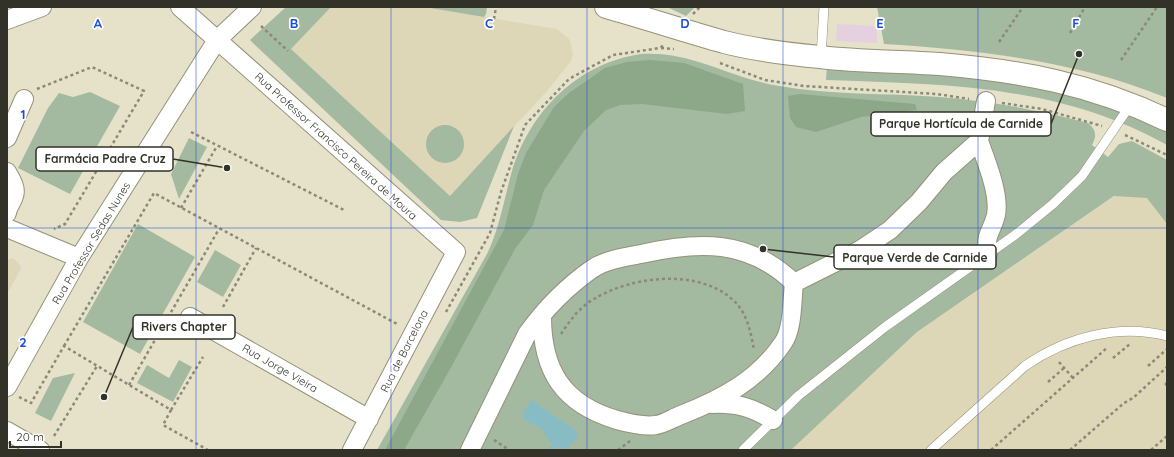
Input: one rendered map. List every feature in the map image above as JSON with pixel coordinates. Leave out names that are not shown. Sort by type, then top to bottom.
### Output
[{"type":"street","points":[[7,20],[42,7]]},
{"type":"street","name":"Rua Professor Francisco Pereira de Moura","points":[[180,7],[456,252]]},
{"type":"street","name":"Rua Professor Sedas Nunes","points":[[10,391],[80,258],[217,40],[252,7]]},
{"type":"street","points":[[606,7],[725,42],[763,50],[820,58],[995,70],[1057,81],[1097,91],[1167,120]]},
{"type":"street","points":[[7,138],[29,95]]},
{"type":"street","points":[[986,101],[979,140],[993,180],[996,214],[986,242],[988,254]]},
{"type":"street","points":[[794,283],[860,250],[890,230],[919,202],[944,172],[979,140]]},
{"type":"street","points":[[7,172],[13,182],[15,196],[8,206],[7,223],[44,244],[80,258]]},
{"type":"street","points":[[470,450],[525,337],[542,316],[568,289],[593,268],[618,259],[693,244],[729,247],[768,261],[794,283]]},
{"type":"street","name":"Rua de Barcelona","points":[[352,450],[456,252]]},
{"type":"street","points":[[542,316],[543,339],[547,361],[554,378],[568,394],[595,412],[620,420],[655,425],[729,394],[757,372],[784,342],[791,317],[794,283]]},
{"type":"street","name":"Rua Jorge Vieira","points":[[190,317],[369,419]]},
{"type":"street","points":[[708,404],[731,403],[753,409],[773,420]]},
{"type":"street","points":[[7,431],[40,450]]},
{"type":"lane","points":[[820,58],[824,7]]},
{"type":"lane","points":[[743,450],[798,396],[885,327],[988,254],[1053,204],[1082,176],[1131,104]]},
{"type":"lane","points":[[931,450],[1025,366],[1050,351],[1076,340],[1111,333],[1149,333],[1167,336]]},
{"type":"path","points":[[494,19],[496,7]]},
{"type":"path","points":[[660,48],[678,27],[700,7]]},
{"type":"path","points":[[999,42],[1022,7]]},
{"type":"path","points":[[1070,33],[1085,7]]},
{"type":"path","points":[[1121,60],[1157,7]]},
{"type":"path","points":[[261,26],[288,51]]},
{"type":"path","points":[[445,314],[490,233],[501,192],[525,125],[569,79],[612,55],[660,48],[681,49]]},
{"type":"path","points":[[714,60],[765,80],[804,86],[937,94],[1042,109],[1093,122],[1114,130],[1167,155]]},
{"type":"path","points":[[29,95],[92,67],[144,91],[65,224],[52,230],[44,244]]},
{"type":"path","points":[[191,132],[346,211]]},
{"type":"path","points":[[181,208],[216,146]]},
{"type":"path","points":[[10,391],[31,403],[154,193],[414,333]]},
{"type":"path","points":[[223,307],[256,248]]},
{"type":"path","points":[[547,361],[555,344],[573,316],[593,299],[636,283],[672,279],[687,280],[715,289],[734,301],[741,310],[748,325],[753,341],[757,372]]},
{"type":"path","points":[[1113,358],[1132,343],[1129,340]]},
{"type":"path","points":[[991,450],[1073,378],[1109,344]]},
{"type":"path","points":[[64,346],[170,410]]},
{"type":"path","points":[[1148,366],[1167,349]]},
{"type":"path","points":[[1050,351],[1073,378]]},
{"type":"path","points":[[203,357],[170,410],[163,425],[208,450]]},
{"type":"path","points":[[54,436],[97,366]]},
{"type":"path","points":[[1070,450],[1167,367]]},
{"type":"path","points":[[1048,382],[1064,368]]},
{"type":"path","points":[[1151,450],[1167,436]]},
{"type":"path","points":[[492,438],[509,450]]},
{"type":"shaded area","points":[[331,7],[424,7],[557,29],[569,39],[573,55],[571,61],[547,91],[450,196],[291,49]]},
{"type":"shaded area","points":[[837,24],[877,26],[877,43],[836,41]]},
{"type":"shaded area","points":[[1167,190],[1167,450],[791,450],[917,332],[1115,196]]},
{"type":"shaded area","points":[[13,258],[22,267],[7,294],[7,260]]},
{"type":"green space","points":[[286,7],[331,7],[291,49],[450,196],[514,126],[477,218],[460,222],[441,220],[250,40]]},
{"type":"green space","points":[[424,7],[487,7],[484,17]]},
{"type":"green space","points":[[667,7],[695,7],[686,16]]},
{"type":"green space","points":[[877,7],[1167,7],[1167,98],[1133,85],[1099,75],[1028,59],[956,50],[884,44]]},
{"type":"green space","points":[[641,54],[660,54],[677,57],[779,86],[819,91],[939,97],[976,101],[1033,110],[1088,123],[1093,128],[1095,133],[1095,139],[1092,145],[1108,157],[1119,144],[1132,141],[1167,160],[1167,224],[1147,198],[1114,196],[917,332],[791,450],[377,450],[488,252],[499,222],[512,171],[520,149],[531,129],[544,110],[560,93],[577,79],[618,59]]},
{"type":"green space","points":[[650,60],[684,63],[743,84],[745,111],[727,114],[642,104],[620,105],[606,110],[584,131],[544,190],[533,225],[515,249],[449,371],[404,450],[385,450],[504,230],[518,174],[526,153],[554,107],[569,93],[605,68],[627,62]]},
{"type":"green space","points":[[827,66],[986,76],[1096,99],[1167,130],[1167,145],[1126,125],[1085,110],[1043,99],[1001,92],[915,83],[826,80]]},
{"type":"green space","points":[[90,92],[120,106],[70,194],[18,168],[48,108],[59,93],[73,97]]},
{"type":"green space","points":[[800,94],[915,104],[917,110],[861,117],[816,132],[796,127],[790,118],[788,96]]},
{"type":"green space","points":[[445,125],[458,131],[464,144],[458,157],[445,163],[432,157],[426,144],[432,131]]},
{"type":"green space","points":[[189,138],[207,147],[179,199],[171,174]]},
{"type":"green space","points":[[138,224],[195,257],[140,354],[83,322]]},
{"type":"green space","points":[[215,250],[241,265],[223,297],[197,282]]},
{"type":"green space","points":[[179,360],[192,367],[173,402],[137,383],[147,365],[169,378]]},
{"type":"green space","points":[[75,373],[51,421],[35,413],[53,378]]},
{"type":"water","points":[[532,400],[578,432],[573,443],[562,449],[550,442],[542,429],[523,419],[523,412]]},
{"type":"waterway","points":[[550,450],[560,442]]},
{"type":"place","name":"Parque Hortícula de Carnide","points":[[1079,54]]},
{"type":"place","name":"Farmácia Padre Cruz","points":[[227,168]]},
{"type":"place","name":"Parque Verde de Carnide","points":[[763,249]]},
{"type":"place","name":"Rivers Chapter","points":[[104,397]]}]
